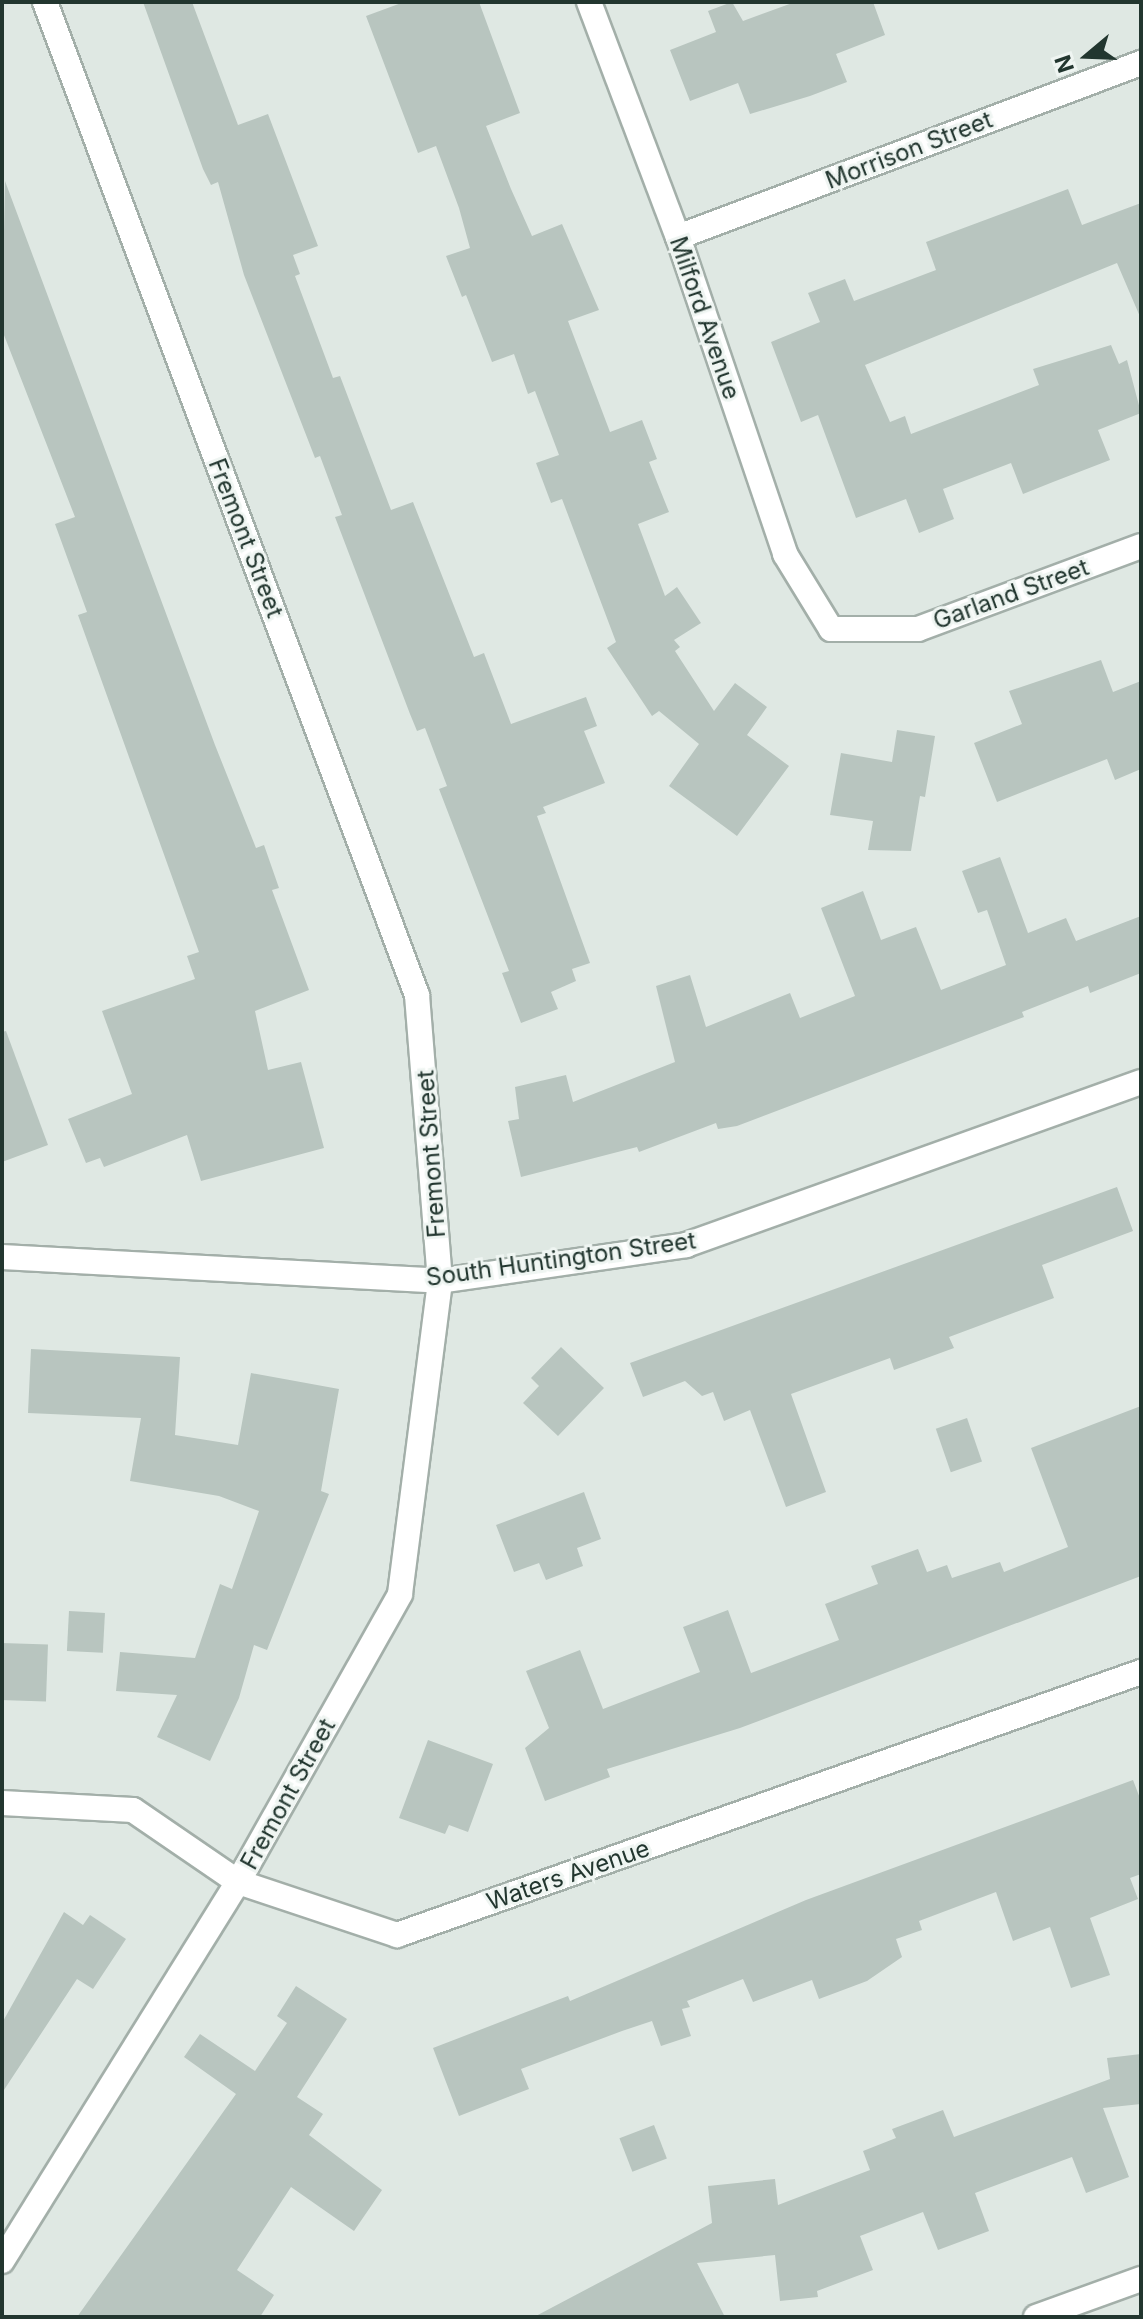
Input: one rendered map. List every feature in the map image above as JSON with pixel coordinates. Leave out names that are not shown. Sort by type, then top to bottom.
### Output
[{"type":"street","name":"Fremont Street","points":[[2,2261],[238,1882],[400,1594],[440,1281],[417,995],[45,2]]},
{"type":"street","name":"Milford Avenue","points":[[589,2],[678,237],[785,554],[831,629]]},
{"type":"street","name":"Morrison Street","points":[[678,237],[1141,63]]},
{"type":"street","name":"Garland Street","points":[[831,629],[918,629],[1141,546]]},
{"type":"street","name":"South Huntington Street","points":[[2,1257],[440,1281],[686,1245],[1141,1082]]},
{"type":"street","name":"Waters Avenue","points":[[2,1803],[133,1810],[238,1882],[397,1935],[1141,1672]]},
{"type":"street","points":[[1036,2317],[1141,2279]]},
{"type":"building","points":[[143,2],[192,2],[238,125],[268,114],[318,246],[293,255],[300,274],[295,276],[333,378],[340,376],[391,510],[413,502],[474,657],[484,653],[511,724],[586,697],[597,726],[584,731],[605,783],[543,807],[546,813],[537,816],[590,963],[572,969],[576,981],[551,992],[558,1009],[521,1023],[502,973],[509,971],[439,789],[447,786],[425,728],[417,731],[410,714],[335,517],[342,515],[320,456],[315,458],[244,275],[218,182],[211,185],[203,169]]},
{"type":"building","points":[[404,2],[479,2],[520,113],[486,126],[532,236],[562,224],[599,310],[568,321],[610,432],[642,420],[657,459],[649,462],[669,512],[638,524],[665,596],[677,587],[701,623],[674,640],[680,647],[675,651],[714,711],[735,683],[767,707],[747,735],[789,766],[737,836],[669,786],[699,744],[659,711],[652,716],[607,648],[616,642],[562,499],[551,503],[536,463],[559,455],[535,391],[528,394],[514,354],[492,362],[466,295],[462,297],[446,256],[470,248],[459,208],[436,146],[418,153],[366,16]]},
{"type":"building","points":[[732,2],[743,21],[795,2],[873,2],[885,35],[836,54],[847,82],[810,96],[750,114],[738,83],[690,101],[670,50],[716,32],[708,11]]},
{"type":"building","points":[[5,181],[215,745],[256,848],[264,845],[279,888],[272,890],[309,990],[255,1011],[268,1070],[301,1062],[324,1148],[201,1181],[187,1135],[104,1167],[100,1158],[86,1163],[68,1119],[132,1094],[102,1011],[195,979],[187,956],[199,952],[78,615],[87,612],[55,524],[75,517],[2,330]]},
{"type":"building","points":[[1068,189],[1082,225],[1141,203],[1141,319],[1117,263],[865,365],[890,422],[905,416],[911,434],[1039,385],[1033,369],[1111,345],[1119,364],[1127,360],[1141,413],[1098,430],[1110,460],[1023,494],[1011,463],[943,489],[954,519],[919,533],[906,499],[856,518],[818,415],[801,422],[771,342],[820,322],[808,293],[845,279],[854,301],[936,270],[926,242]]},
{"type":"building","points":[[1101,660],[1113,692],[1141,681],[1141,769],[1115,780],[1107,759],[997,802],[974,743],[1022,724],[1009,691]]},
{"type":"building","points":[[897,730],[935,736],[925,797],[920,796],[911,851],[868,850],[873,821],[830,815],[841,753],[892,762]]},
{"type":"building","points":[[1000,857],[1028,933],[1066,918],[1076,941],[1141,916],[1141,973],[1090,993],[1088,986],[1022,1012],[1024,1017],[737,1126],[718,1129],[716,1123],[639,1152],[637,1147],[521,1177],[508,1121],[519,1119],[515,1087],[566,1075],[573,1102],[675,1062],[656,986],[690,975],[706,1027],[790,993],[800,1018],[855,996],[821,908],[863,891],[881,940],[916,927],[941,990],[1006,965],[987,910],[978,913],[962,871]]},
{"type":"building","points":[[6,1031],[48,1145],[2,1162],[2,1032]]},
{"type":"building","points":[[1117,1187],[1133,1231],[1042,1265],[1054,1298],[949,1337],[954,1348],[894,1370],[890,1358],[791,1394],[826,1492],[786,1507],[750,1410],[724,1421],[713,1392],[702,1396],[685,1381],[643,1397],[630,1363]]},
{"type":"building","points":[[561,1347],[604,1388],[558,1436],[523,1403],[539,1386],[531,1378]]},
{"type":"building","points":[[31,1349],[180,1357],[175,1435],[238,1445],[251,1373],[339,1389],[321,1491],[329,1494],[267,1650],[254,1645],[239,1698],[210,1761],[157,1737],[177,1695],[116,1691],[120,1652],[195,1658],[220,1584],[232,1589],[259,1511],[219,1496],[130,1481],[141,1418],[28,1413]]},
{"type":"building","points":[[1141,1406],[1141,1576],[740,1728],[607,1769],[610,1777],[545,1801],[525,1748],[549,1728],[526,1671],[580,1650],[603,1709],[700,1672],[683,1627],[728,1610],[751,1673],[839,1640],[825,1604],[878,1584],[871,1566],[918,1549],[927,1572],[947,1565],[952,1578],[1000,1562],[1004,1572],[1068,1547],[1031,1448]]},
{"type":"building","points":[[967,1418],[982,1461],[951,1472],[936,1429]]},
{"type":"building","points":[[584,1492],[601,1539],[577,1548],[583,1566],[546,1580],[539,1563],[514,1572],[496,1525]]},
{"type":"building","points":[[69,1611],[105,1613],[103,1653],[67,1651]]},
{"type":"building","points":[[2,1643],[48,1645],[46,1702],[2,1700]]},
{"type":"building","points":[[428,1740],[493,1764],[468,1832],[449,1825],[445,1834],[399,1818]]},
{"type":"building","points":[[1133,1780],[1141,1801],[1141,1874],[1130,1878],[1138,1899],[1090,1918],[1110,1975],[1071,1988],[1050,1927],[1013,1941],[996,1892],[919,1921],[922,1930],[896,1939],[902,1957],[867,1981],[819,1999],[812,1980],[753,2002],[743,1979],[687,2001],[690,2007],[682,2009],[691,2036],[661,2046],[652,2021],[622,2031],[521,2069],[529,2089],[459,2116],[433,2048],[568,1996],[570,2001],[806,1900]]},
{"type":"building","points":[[64,1912],[83,1925],[90,1915],[126,1939],[93,1989],[77,1979],[2,2093],[2,2023]]},
{"type":"building","points":[[296,1986],[347,2019],[297,2097],[323,2114],[309,2135],[382,2190],[354,2231],[291,2187],[237,2270],[274,2295],[260,2317],[77,2317],[236,2094],[184,2057],[200,2034],[255,2071],[287,2023],[277,2016]]},
{"type":"building","points":[[1141,2054],[1141,2104],[1103,2108],[1129,2177],[1086,2193],[1072,2157],[975,2193],[989,2231],[938,2250],[923,2212],[860,2236],[873,2270],[817,2291],[818,2297],[780,2301],[775,2255],[697,2263],[725,2317],[534,2317],[712,2223],[708,2186],[775,2179],[778,2205],[870,2170],[863,2151],[896,2138],[892,2129],[943,2110],[954,2137],[1110,2079],[1107,2058]]},
{"type":"building","points":[[654,2125],[667,2159],[632,2172],[619,2138]]}]
